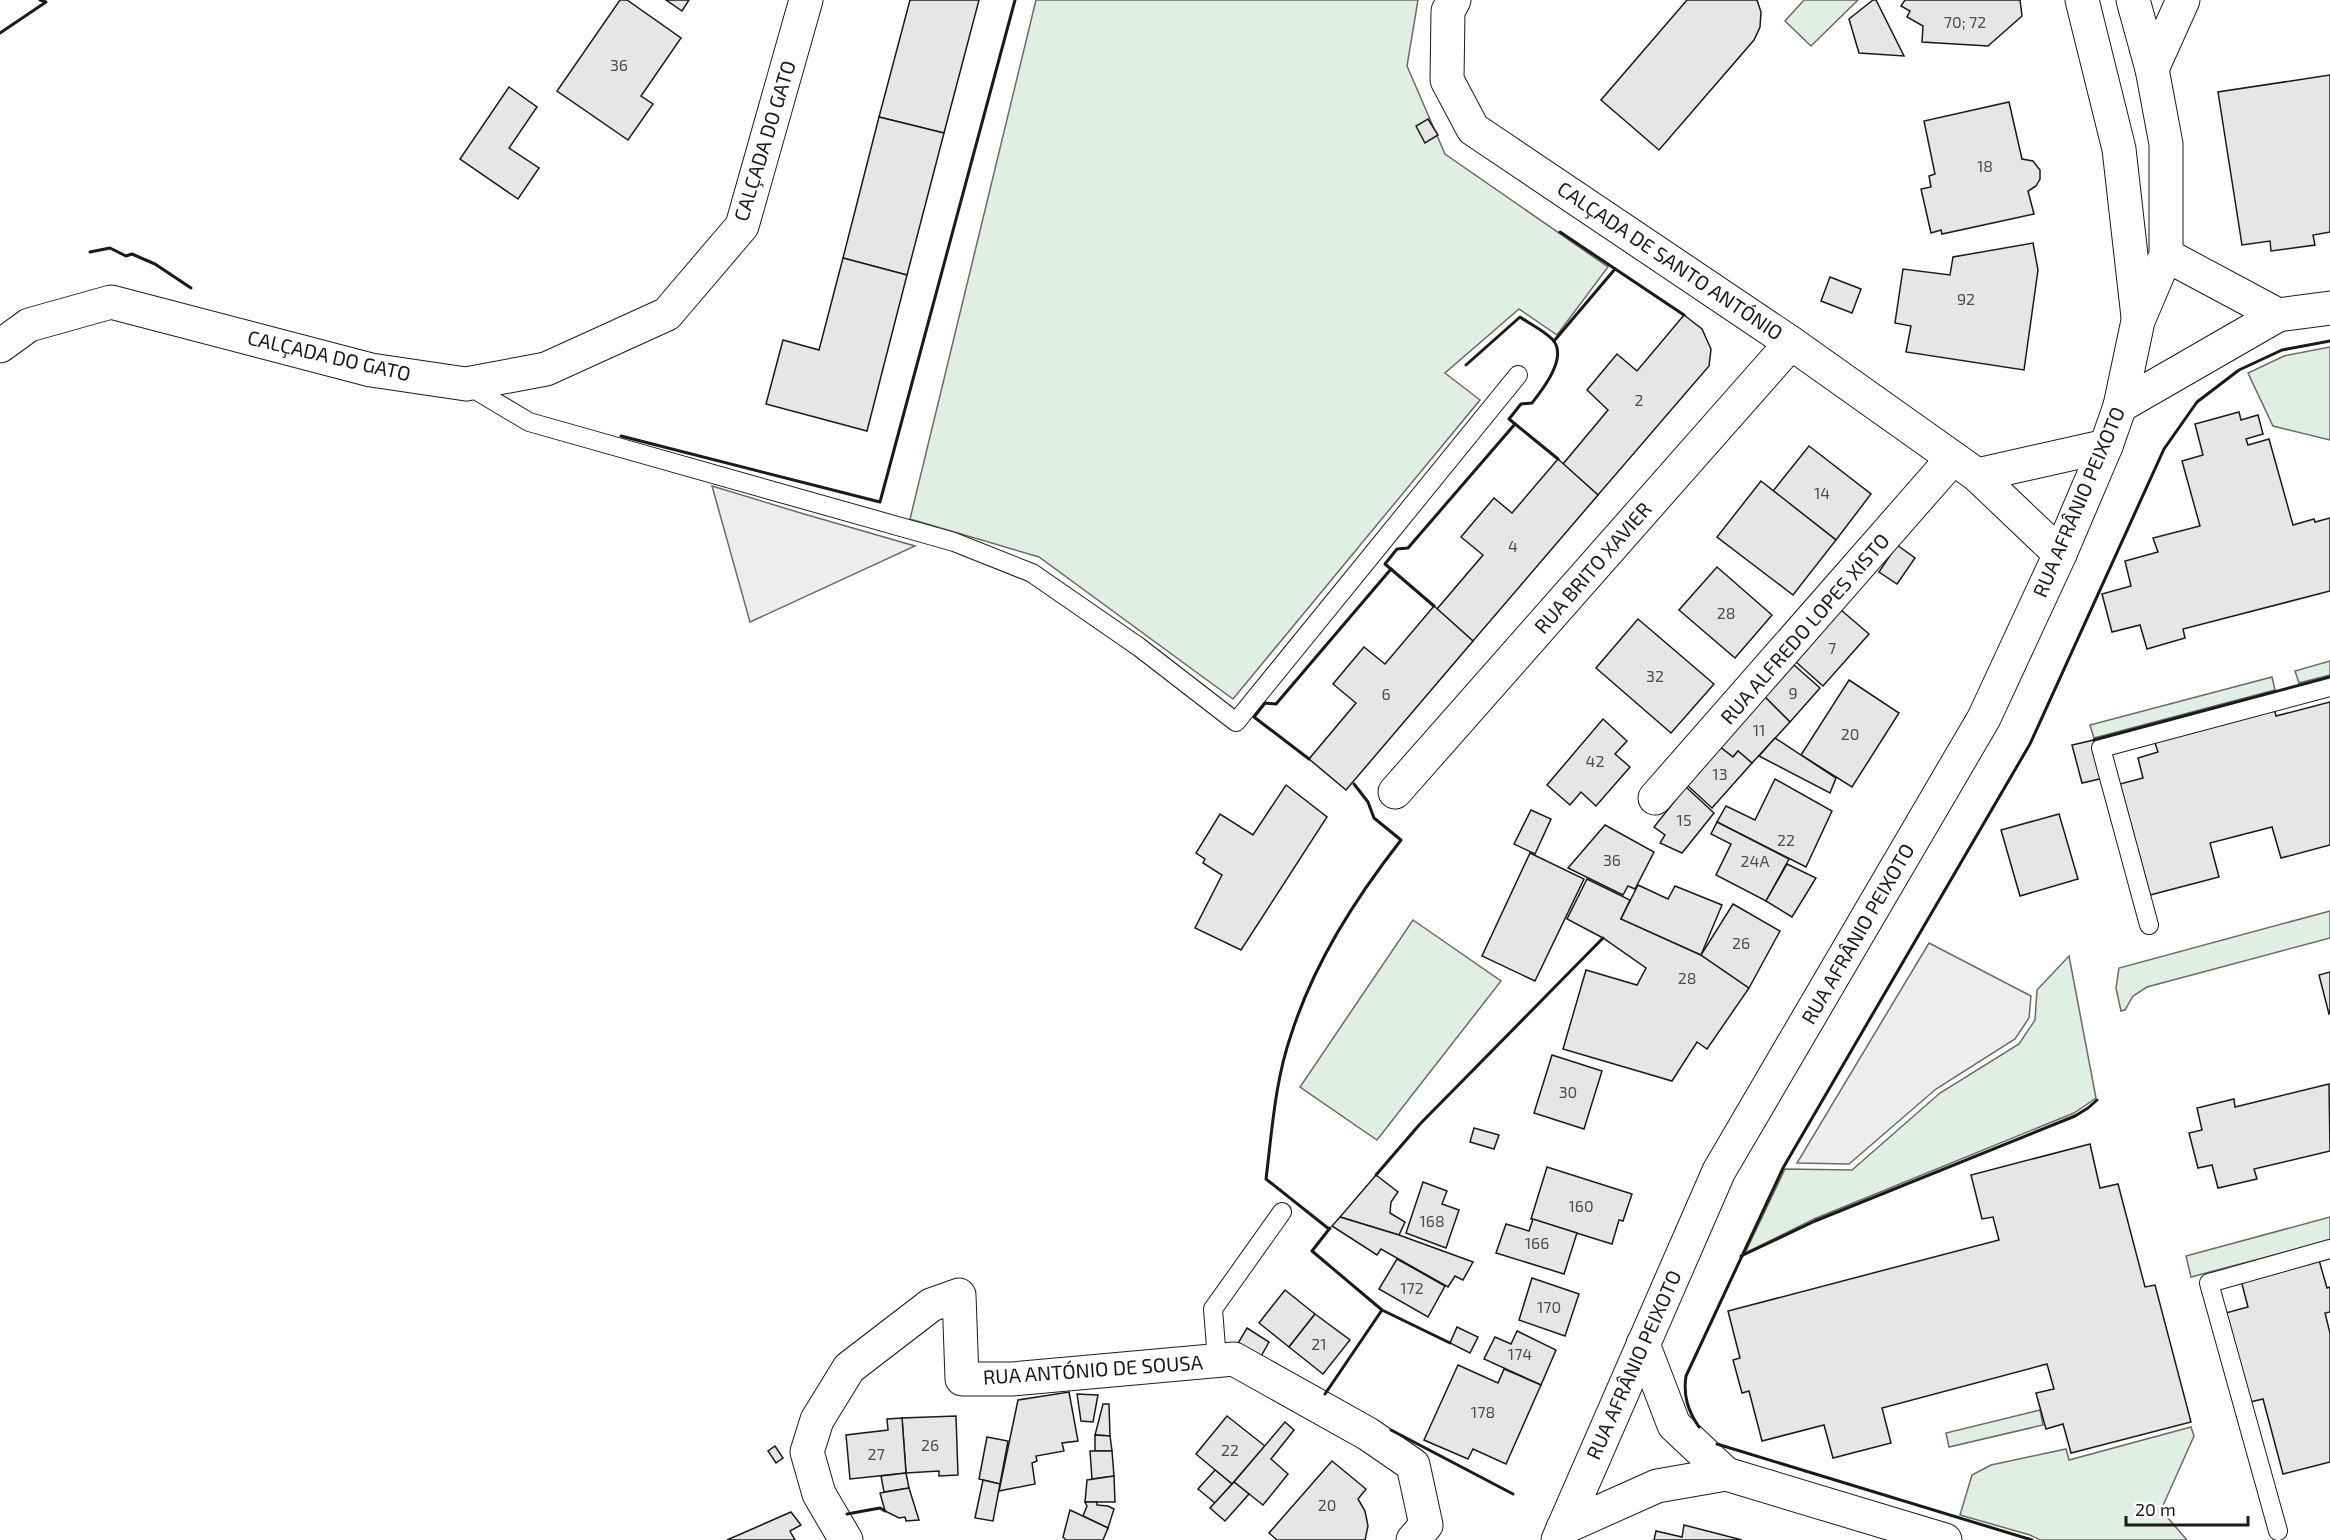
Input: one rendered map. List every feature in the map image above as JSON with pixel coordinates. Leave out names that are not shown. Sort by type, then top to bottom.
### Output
[{"type":"street","name":"CALÇADA DO GATO","points":[[0,346],[29,326],[111,302],[371,370],[466,384],[546,369],[667,314],[742,226],[806,0]]},
{"type":"street","name":"CALÇADA DE SANTO ANTÓNIO","points":[[1454,0],[1448,11],[1447,80],[1473,129],[1791,343],[1965,467],[2060,554]]},
{"type":"street","name":"RUA AFRÂNIO PEIXOTO","points":[[2082,0],[2119,149],[2138,321]]},
{"type":"street","name":"RUA AFRÂNIO PEIXOTO","points":[[1560,1534],[1719,1171],[1984,718],[2060,554],[2106,446],[2120,406],[2138,321],[2166,255],[2166,144],[2152,69],[2133,0]]},
{"type":"street","points":[[2152,69],[2183,0]]},
{"type":"street","points":[[2166,255],[2278,315]]},
{"type":"street","points":[[2120,406],[2278,315],[2330,308]]},
{"type":"street","name":"RUA BRITO XAVIER","points":[[1395,792],[1791,343]]},
{"type":"street","points":[[1965,467],[2106,446]]},
{"type":"street","name":"RUA ALFREDO LOPES XISTO","points":[[1655,798],[1965,467]]},
{"type":"street","name":"RUA ANTÓNIO DE SOUSA","points":[[846,1540],[819,1494],[807,1452],[817,1420],[849,1368],[931,1305],[959,1295],[962,1379],[1012,1379],[1234,1359],[1368,1434],[1413,1465],[1426,1525],[1413,1540]]},
{"type":"street","points":[[1643,1344],[1674,1425],[1726,1474],[1945,1540]]},
{"type":"street","points":[[1560,1534],[1657,1486],[1726,1474]]},
{"type":"lane","points":[[466,384],[530,422],[954,542],[1032,573],[1139,647],[1236,722],[1518,375]]},
{"type":"lane","points":[[2149,925],[2101,748],[2330,687]]},
{"type":"lane","points":[[1216,1360],[1214,1309],[1282,1212]]},
{"type":"lane","points":[[2278,1532],[2209,1283],[2330,1249]]},
{"type":"green space","points":[[1036,0],[1418,0],[1407,66],[1445,154],[1608,267],[1557,335],[1519,309],[1445,373],[1480,400],[1233,699],[1039,557],[910,519]]},
{"type":"green space","points":[[1804,0],[1858,0],[1811,46],[1785,21]]},
{"type":"green space","points":[[2330,347],[2330,440],[2273,426],[2248,373],[2284,356]]},
{"type":"green space","points":[[2330,661],[2330,675],[2299,683],[2295,671]]},
{"type":"green space","points":[[2272,677],[2275,690],[2094,738],[2090,725]]},
{"type":"green space","points":[[2330,911],[2330,938],[2147,987],[2133,996],[2125,1010],[2121,1011],[2116,988],[2119,968]]},
{"type":"green space","points":[[1413,920],[1501,981],[1377,1140],[1300,1087]]},
{"type":"green space","points":[[2069,956],[2096,1098],[2074,1113],[1814,1219],[1745,1253],[1785,1169],[1852,1170],[1940,1093],[2019,1044],[2035,1020],[2037,990]]},
{"type":"green space","points":[[2330,1217],[2330,1240],[2191,1277],[2186,1256]]},
{"type":"green space","points":[[2040,1410],[2043,1425],[1949,1447],[1946,1433]]},
{"type":"green space","points":[[2191,1427],[2194,1436],[2161,1510],[2187,1540],[2040,1540],[1960,1515],[1972,1475],[1991,1465],[2066,1449],[2069,1460]]},
{"type":"shaded area","points":[[712,486],[804,514],[915,546],[750,622]]},
{"type":"shaded area","points":[[1929,943],[2031,996],[2029,1018],[2015,1039],[1936,1089],[1849,1164],[1797,1163]]},
{"type":"building","points":[[620,0],[627,0],[681,38],[641,96],[653,104],[628,140],[557,91]]},
{"type":"building","points":[[666,0],[689,0],[682,11]]},
{"type":"building","points":[[910,0],[979,0],[944,133],[879,117]]},
{"type":"building","points":[[1687,0],[1757,0],[1761,12],[1760,27],[1754,40],[1659,150],[1601,100]]},
{"type":"building","points":[[1876,0],[1904,56],[1859,53],[1849,19]]},
{"type":"building","points":[[1905,0],[2020,0],[2022,16],[1988,46],[1922,42],[1923,26],[1907,17],[1910,11],[1901,6]]},
{"type":"building","points":[[2330,75],[2330,232],[2313,235],[2315,245],[2271,251],[2270,241],[2242,245],[2218,92]]},
{"type":"building","points":[[509,87],[537,107],[509,148],[539,168],[518,199],[460,159]]},
{"type":"building","points":[[2009,102],[2022,159],[2033,161],[2040,170],[2040,179],[2036,186],[2028,191],[2034,214],[1942,234],[1941,230],[1931,233],[1921,189],[1931,187],[1929,176],[1935,174],[1924,121]]},
{"type":"building","points":[[879,117],[944,133],[907,275],[843,258]]},
{"type":"building","points":[[1428,119],[1438,135],[1425,143],[1416,126]]},
{"type":"building","points":[[2033,243],[2038,270],[2024,370],[1906,352],[1911,326],[1895,323],[1903,269],[1950,275],[1953,257]]},
{"type":"building","points":[[843,258],[907,275],[867,431],[766,404],[783,340],[819,350]]},
{"type":"building","points":[[1830,277],[1861,289],[1852,313],[1821,301]]},
{"type":"building","points":[[1684,315],[1702,329],[1711,349],[1709,366],[1598,495],[1563,464],[1608,410],[1587,390],[1617,354],[1637,371]]},
{"type":"building","points":[[2239,412],[2241,420],[2258,415],[2263,434],[2246,439],[2248,445],[2269,439],[2293,525],[2314,519],[2315,522],[2330,518],[2330,591],[2183,629],[2185,638],[2147,649],[2140,625],[2112,632],[2102,594],[2131,586],[2125,561],[2158,552],[2153,538],[2200,526],[2182,461],[2203,455],[2195,424]]},
{"type":"building","points":[[1809,446],[1871,494],[1836,540],[1773,491]]},
{"type":"building","points":[[1558,459],[1598,495],[1473,641],[1437,609],[1483,555],[1461,537],[1494,498],[1512,513]]},
{"type":"building","points":[[1761,481],[1836,540],[1793,595],[1717,537]]},
{"type":"building","points":[[1897,545],[1915,558],[1897,584],[1879,572]]},
{"type":"building","points":[[1717,567],[1772,615],[1735,658],[1679,610]]},
{"type":"building","points":[[1434,606],[1473,641],[1346,790],[1309,759],[1356,703],[1333,684],[1364,647],[1385,664]]},
{"type":"building","points":[[1841,610],[1869,634],[1823,686],[1796,662]]},
{"type":"building","points":[[1638,619],[1714,684],[1671,733],[1596,668]]},
{"type":"building","points":[[1794,665],[1820,688],[1790,722],[1765,697]]},
{"type":"building","points":[[1849,680],[1899,713],[1852,787],[1801,755]]},
{"type":"building","points":[[1765,697],[1790,722],[1752,763],[1738,751],[1733,757],[1720,747]]},
{"type":"building","points":[[2330,702],[2330,845],[2281,858],[2272,827],[2210,843],[2219,877],[2150,895],[2120,784],[2143,778],[2138,758],[2158,752],[2154,740],[2274,708],[2276,716]]},
{"type":"building","points":[[1603,719],[1627,741],[1615,754],[1630,767],[1596,806],[1581,792],[1570,805],[1547,785]]},
{"type":"building","points":[[1775,738],[1836,778],[1830,793],[1759,756]]},
{"type":"building","points":[[2094,740],[2104,778],[2082,783],[2072,745]]},
{"type":"building","points":[[1720,747],[1733,757],[1738,751],[1752,763],[1712,808],[1687,785]]},
{"type":"building","points":[[1775,779],[1832,811],[1806,867],[1717,822],[1726,806],[1755,820]]},
{"type":"building","points":[[1286,785],[1327,817],[1241,950],[1195,928],[1222,875],[1203,863],[1205,859],[1196,853],[1220,814],[1253,835]]},
{"type":"building","points":[[1686,787],[1714,813],[1682,853],[1660,843],[1665,835],[1654,827]]},
{"type":"building","points":[[1531,810],[1551,819],[1535,854],[1514,844]]},
{"type":"building","points":[[2059,814],[2078,879],[2020,896],[2001,830]]},
{"type":"building","points":[[1717,822],[1789,859],[1766,901],[1716,875],[1731,844],[1711,834]]},
{"type":"building","points":[[1605,825],[1654,852],[1635,889],[1628,886],[1623,895],[1568,868]]},
{"type":"building","points":[[1530,853],[1584,879],[1535,981],[1482,956]]},
{"type":"building","points":[[1787,864],[1816,878],[1792,917],[1766,901]]},
{"type":"building","points":[[1587,879],[1630,900],[1621,919],[1701,955],[1749,988],[1707,1049],[1697,1042],[1672,1081],[1563,1049],[1586,970],[1637,985],[1646,968],[1603,938],[1567,919]]},
{"type":"building","points":[[1638,885],[1668,899],[1675,886],[1722,905],[1701,955],[1621,919]]},
{"type":"building","points":[[1733,904],[1780,931],[1749,988],[1701,955]]},
{"type":"building","points":[[2330,972],[2330,1013],[2329,1014],[2319,975]]},
{"type":"building","points":[[1552,1055],[1602,1071],[1584,1129],[1534,1113]]},
{"type":"building","points":[[2329,1084],[2330,1151],[2254,1169],[2257,1179],[2218,1188],[2212,1165],[2198,1168],[2189,1133],[2202,1130],[2197,1108],[2234,1099],[2235,1107]]},
{"type":"building","points":[[1474,1128],[1499,1135],[1494,1149],[1470,1142]]},
{"type":"building","points":[[2090,1144],[2100,1188],[2118,1184],[2145,1287],[2155,1285],[2191,1422],[2071,1453],[2063,1424],[2046,1429],[2036,1393],[2054,1389],[2047,1364],[1882,1408],[1891,1443],[1833,1458],[1824,1425],[1762,1441],[1749,1391],[1742,1393],[1733,1360],[1740,1358],[1728,1311],[1999,1240],[1993,1217],[1982,1219],[1971,1175]]},
{"type":"building","points":[[1547,1167],[1632,1194],[1623,1221],[1619,1220],[1612,1244],[1531,1219]]},
{"type":"building","points":[[1376,1175],[1398,1192],[1391,1202],[1390,1213],[1405,1222],[1399,1235],[1340,1217]]},
{"type":"building","points":[[1423,1182],[1447,1191],[1442,1204],[1459,1210],[1446,1248],[1406,1233]]},
{"type":"building","points":[[1340,1217],[1399,1235],[1473,1262],[1463,1280],[1455,1276],[1448,1287],[1381,1249],[1377,1255],[1332,1226]]},
{"type":"building","points":[[1533,1219],[1577,1233],[1564,1274],[1496,1253],[1506,1224],[1529,1231]]},
{"type":"building","points":[[1397,1259],[1445,1286],[1428,1317],[1379,1289]]},
{"type":"building","points":[[2319,1260],[2327,1288],[2330,1287],[2330,1312],[2325,1313],[2330,1333],[2330,1462],[2283,1474],[2263,1399],[2246,1403],[2222,1314],[2248,1307],[2241,1280]]},
{"type":"building","points":[[1532,1278],[1579,1294],[1565,1336],[1519,1320]]},
{"type":"building","points":[[1285,1290],[1315,1314],[1289,1347],[1259,1323]]},
{"type":"building","points":[[1315,1314],[1350,1340],[1323,1374],[1289,1347]]},
{"type":"building","points":[[1457,1327],[1478,1337],[1470,1353],[1450,1343]]},
{"type":"building","points":[[1247,1328],[1269,1342],[1259,1360],[1237,1345]]},
{"type":"building","points":[[1517,1331],[1556,1350],[1541,1385],[1484,1359],[1495,1337],[1511,1344]]},
{"type":"building","points":[[1458,1365],[1498,1383],[1504,1369],[1541,1385],[1506,1464],[1473,1449],[1468,1459],[1424,1440]]},
{"type":"building","points":[[1069,1392],[1078,1441],[1062,1443],[1064,1451],[1036,1456],[1037,1461],[1032,1463],[1035,1484],[999,1491],[1018,1400]]},
{"type":"building","points":[[1077,1394],[1098,1395],[1093,1422],[1081,1421]]},
{"type":"building","points":[[1103,1404],[1109,1404],[1110,1436],[1095,1435]]},
{"type":"building","points":[[956,1416],[958,1475],[939,1476],[939,1471],[906,1473],[902,1418]]},
{"type":"building","points":[[1227,1416],[1265,1446],[1232,1484],[1196,1454]]},
{"type":"building","points":[[902,1418],[906,1473],[850,1479],[846,1435],[888,1430],[887,1419]]},
{"type":"building","points":[[1285,1422],[1294,1430],[1271,1459],[1288,1474],[1263,1505],[1234,1482]]},
{"type":"building","points":[[1095,1435],[1110,1436],[1112,1451],[1095,1451]]},
{"type":"building","points":[[987,1437],[1008,1441],[1000,1484],[979,1479]]},
{"type":"building","points":[[775,1446],[783,1458],[776,1463],[768,1451]]},
{"type":"building","points":[[1090,1451],[1112,1451],[1114,1476],[1092,1479]]},
{"type":"building","points":[[1332,1461],[1366,1489],[1358,1499],[1365,1511],[1368,1526],[1365,1540],[1277,1540],[1269,1533]]},
{"type":"building","points":[[1215,1470],[1232,1484],[1215,1503],[1198,1489]]},
{"type":"building","points":[[906,1473],[909,1488],[884,1492],[881,1476]]},
{"type":"building","points":[[1114,1476],[1115,1502],[1085,1502],[1087,1480]]},
{"type":"building","points":[[983,1480],[1000,1484],[993,1521],[975,1518]]},
{"type":"building","points":[[1234,1482],[1249,1494],[1225,1521],[1210,1508]]},
{"type":"building","points":[[909,1488],[919,1520],[906,1521],[905,1517],[899,1518],[885,1511],[880,1493]]},
{"type":"building","points":[[1085,1502],[1097,1502],[1097,1505],[1114,1509],[1108,1528],[1083,1516],[1087,1506]]},
{"type":"building","points":[[1070,1510],[1108,1528],[1103,1540],[1066,1540],[1063,1537]]},
{"type":"building","points":[[791,1512],[801,1525],[790,1531],[795,1540],[727,1540]]},
{"type":"building","points":[[1684,1525],[1742,1540],[1654,1540],[1656,1531],[1682,1537]]},
{"type":"wall","points":[[0,33],[46,2],[40,0]]},
{"type":"wall","points":[[621,436],[880,502],[1015,0]]},
{"type":"wall","points":[[1560,232],[1684,315]]},
{"type":"wall","points":[[90,252],[110,248],[126,256],[132,254],[155,264],[191,288]]},
{"type":"wall","points":[[1554,341],[1615,269]]},
{"type":"wall","points":[[1466,365],[1520,317],[1552,339],[1558,354],[1552,372],[1532,403],[1521,404],[1509,419],[1558,459]]},
{"type":"wall","points":[[1699,1427],[1687,1403],[1686,1376],[1783,1168],[2030,744],[2164,449],[2197,402],[2239,370],[2282,350],[2330,341]]},
{"type":"wall","points":[[1434,606],[1385,564],[1397,549],[1408,548],[1515,424]]},
{"type":"wall","points":[[1309,759],[1254,717],[1265,703],[1276,704],[1391,569]]},
{"type":"wall","points":[[2094,740],[2330,677]]},
{"type":"wall","points":[[1329,1229],[1266,1179],[1281,1070],[1300,1008],[1337,933],[1401,840],[1374,818],[1368,802],[1354,784]]},
{"type":"wall","points":[[1376,1175],[1420,1124],[1603,938]]},
{"type":"wall","points":[[1741,1256],[1815,1221],[2075,1116],[2097,1100]]},
{"type":"wall","points":[[1330,1228],[1312,1251],[1382,1310],[1450,1343]]},
{"type":"wall","points":[[1325,1394],[1382,1310]]},
{"type":"wall","points":[[1391,1430],[1513,1494]]},
{"type":"wall","points":[[1717,1444],[2032,1540]]},
{"type":"wall","points":[[847,1514],[880,1508],[885,1511]]}]
